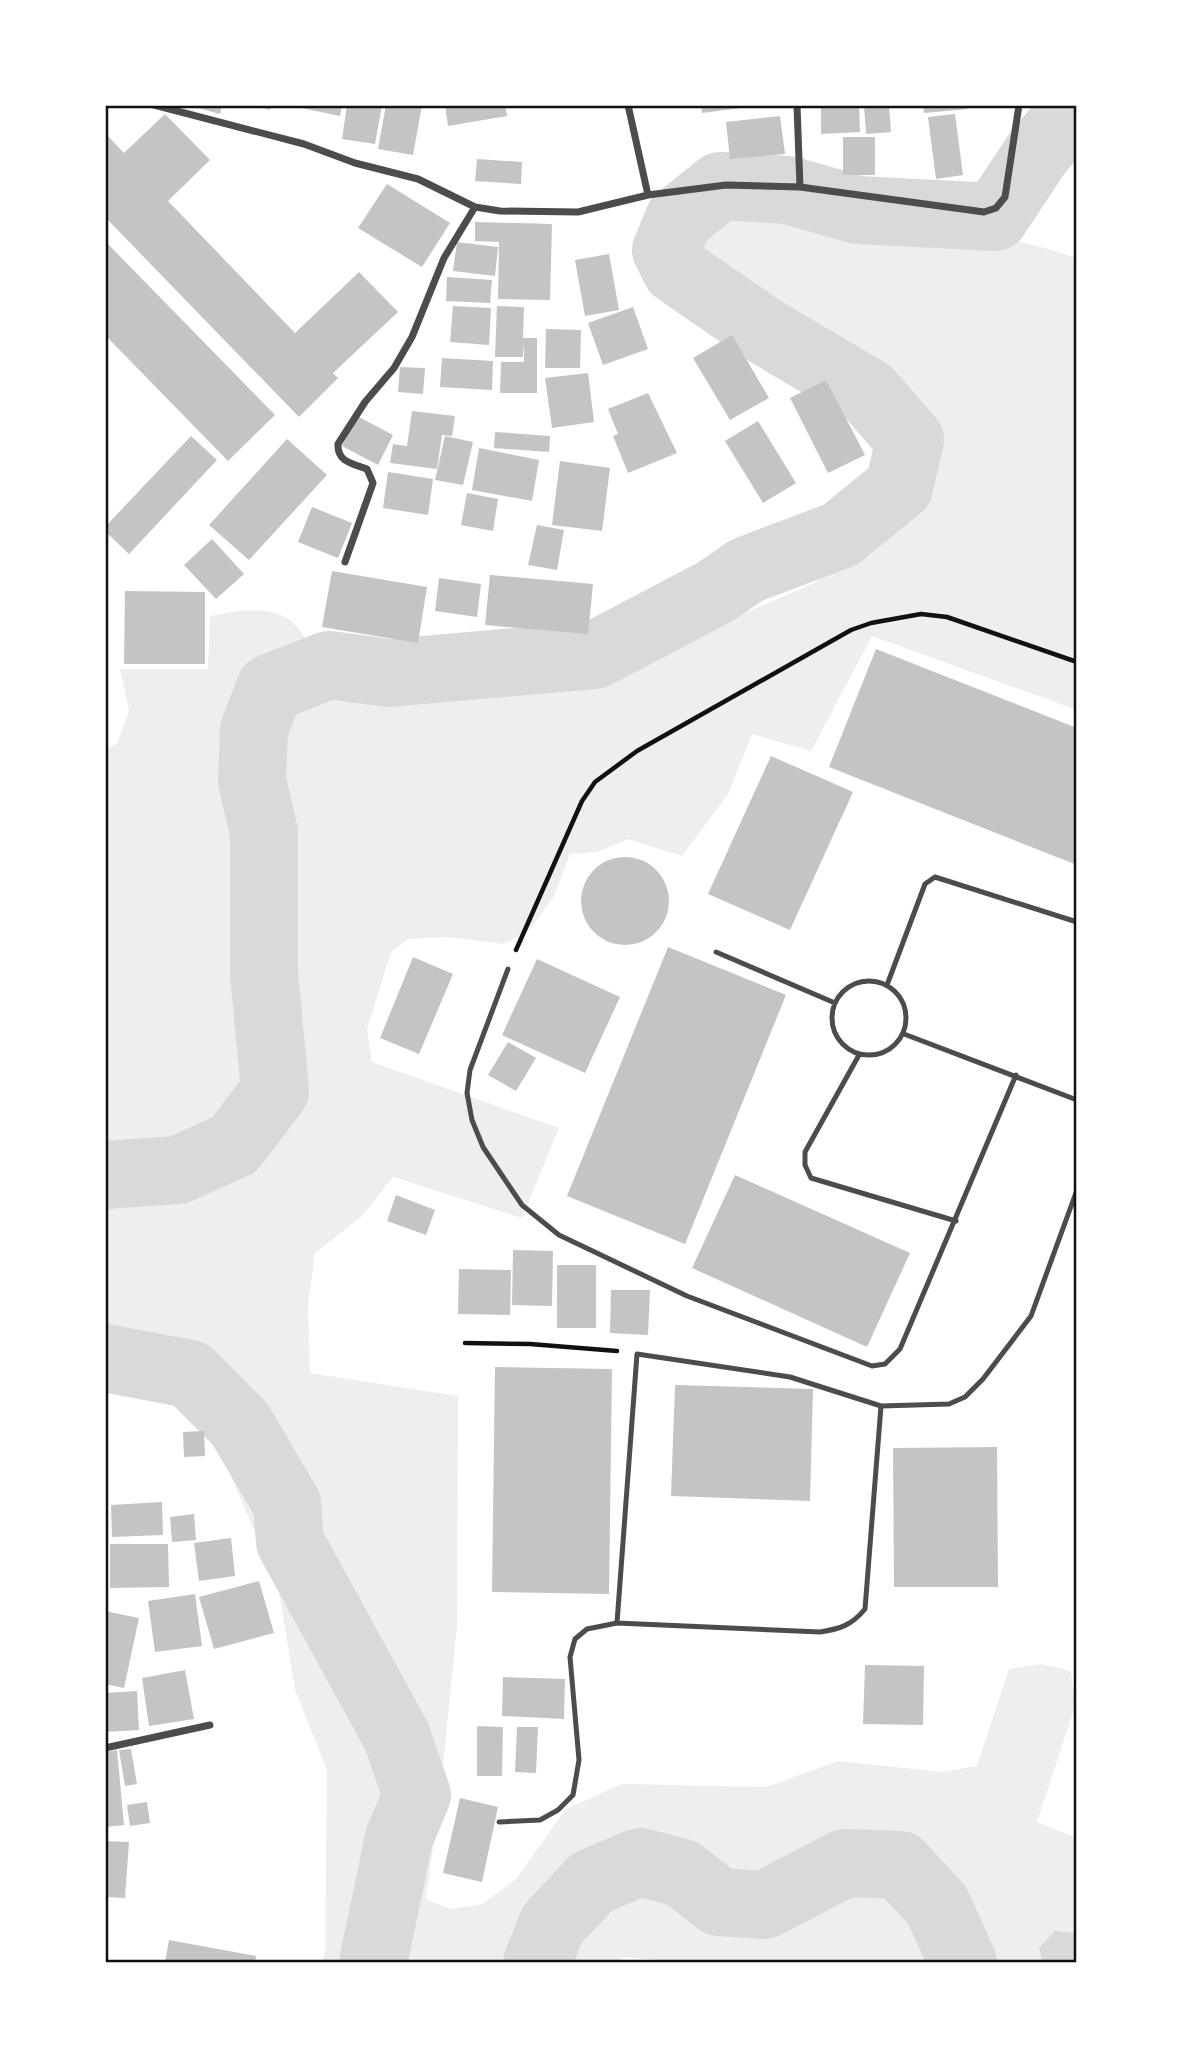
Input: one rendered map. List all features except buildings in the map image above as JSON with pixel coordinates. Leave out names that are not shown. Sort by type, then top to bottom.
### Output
[{"type":"street","points":[[154,105],[418,178],[475,207],[538,213],[578,212],[648,195],[726,185],[800,187],[968,212],[984,212],[996,208],[1004,197],[1019,105]]},
{"type":"street","points":[[628,105],[648,195]]},
{"type":"street","points":[[797,105],[800,187]]},
{"type":"street","points":[[345,562],[373,483],[367,469],[342,459],[337,452],[338,444],[365,402],[394,368],[412,337],[444,258],[475,207]]},
{"type":"street","points":[[105,1748],[210,1725]]},
{"type":"lane","points":[[887,985],[929,879],[942,879],[1077,922]]},
{"type":"lane","points":[[716,952],[835,1003]]},
{"type":"lane","points":[[508,969],[470,1070],[467,1093],[472,1120],[483,1147],[522,1205],[559,1235],[687,1296],[872,1366],[885,1364],[900,1349],[1016,1075]]},
{"type":"lane","points":[[867,980],[887,985],[901,997],[907,1015],[904,1034],[885,1052],[859,1055],[841,1043],[831,1024],[835,1003],[848,987],[867,980]]},
{"type":"lane","points":[[904,1034],[1077,1100]]},
{"type":"lane","points":[[859,1055],[805,1152],[805,1165],[811,1178],[956,1222]]},
{"type":"lane","points":[[617,1623],[636,1354],[790,1377],[881,1406],[949,1404],[965,1397],[983,1379],[1031,1316],[1077,1189]]},
{"type":"lane","points":[[499,1822],[540,1820],[558,1810],[573,1795],[579,1760],[570,1657],[575,1639],[587,1629],[617,1623],[820,1632],[838,1629],[854,1622],[865,1609],[881,1406]]},
{"type":"path","points":[[508,969],[582,801],[595,782],[637,751],[852,630],[895,617],[921,614],[947,617],[1077,662]]},
{"type":"path","points":[[465,1343],[585,1347],[636,1354]]},
{"type":"shaded area","points":[[728,202],[948,228],[1035,246],[1077,258],[1077,710],[872,636],[811,751],[752,734],[728,794],[682,856],[628,839],[597,852],[570,854],[554,896],[528,932],[504,944],[448,937],[408,939],[391,952],[367,1030],[372,1062],[559,1128],[522,1218],[393,1177],[362,1216],[315,1253],[308,1305],[310,1373],[458,1396],[457,1626],[440,1796],[426,1899],[450,1909],[482,1904],[516,1879],[566,1809],[622,1784],[766,1787],[838,1761],[942,1772],[977,1766],[1009,1669],[1041,1664],[1071,1671],[1075,1706],[1037,1822],[1077,1838],[1077,1963],[698,1963],[624,1957],[614,1963],[322,1963],[325,1952],[327,1770],[295,1690],[278,1586],[207,1420],[154,1393],[105,1386],[105,750],[117,743],[129,711],[120,669],[208,669],[210,616],[255,610],[282,615],[293,622],[302,633],[309,649],[501,684],[623,666],[812,584],[899,524],[929,445],[886,373],[698,264],[699,231],[712,205]]},
{"type":"shaded area","points":[[1055,1931],[1077,1933],[1077,1963],[1043,1963],[1039,1948]]},
{"type":"waterway","points":[[105,1175],[178,1170],[234,1145],[275,1091],[264,973],[264,833],[252,780],[254,730],[270,688],[329,665],[389,673],[595,655],[715,592],[747,570],[840,535],[899,487],[910,440],[868,392],[763,330],[676,270],[666,250],[679,219],[720,186],[788,190],[858,210],[995,217],[1036,155],[1077,105]]},
{"type":"waterway","points":[[105,1358],[190,1374],[240,1424],[287,1504],[290,1542],[397,1737],[417,1795],[399,1838],[373,1963]]},
{"type":"waterway","points":[[537,1963],[552,1925],[592,1882],[640,1862],[682,1873],[719,1902],[764,1905],[845,1863],[900,1865],[937,1905],[963,1963]]}]
